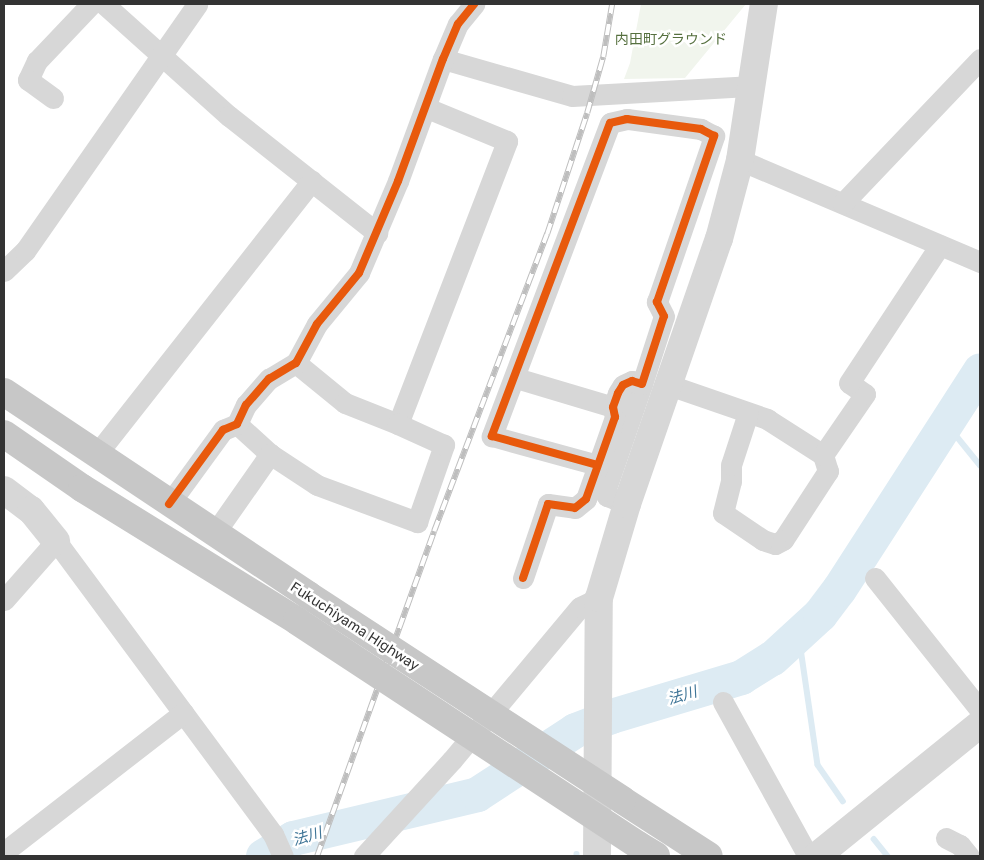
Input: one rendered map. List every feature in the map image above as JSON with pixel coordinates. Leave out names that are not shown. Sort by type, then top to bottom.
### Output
[{"type":"highway","name":"Fukuchiyama Highway","points":[[4,392],[214,534],[709,856]]},
{"type":"highway","name":"Fukuchiyama Highway","points":[[4,434],[82,488],[297,621],[647,851]]},
{"type":"highway","points":[[632,806],[730,856]]},
{"type":"street","points":[[53,98],[28,80],[37,61],[91,4]]},
{"type":"street","points":[[104,4],[160,56],[377,233]]},
{"type":"street","points":[[4,271],[25,251],[198,4]]},
{"type":"street","points":[[169,504],[223,430],[237,424],[246,405],[269,379],[296,363],[317,324],[359,273],[377,233],[443,59],[458,24],[474,4]]},
{"type":"street","points":[[597,856],[599,598],[626,504],[719,239],[740,160],[749,86],[763,4]]},
{"type":"street","points":[[443,59],[572,96],[749,86]]},
{"type":"street","points":[[844,203],[980,59]]},
{"type":"street","points":[[398,424],[507,140],[426,108]]},
{"type":"street","points":[[597,465],[492,436],[516,378],[610,123],[627,119],[701,129],[714,136],[657,302],[664,316],[605,491],[611,499],[626,504]]},
{"type":"street","points":[[740,160],[980,262]]},
{"type":"street","points":[[96,455],[312,181]]},
{"type":"street","points":[[823,455],[865,394],[849,383],[940,245]]},
{"type":"street","points":[[237,424],[270,454],[317,485],[417,522],[444,445],[346,403],[296,363]]},
{"type":"street","points":[[516,378],[613,407]]},
{"type":"street","points":[[523,578],[548,504],[570,508],[581,505],[615,417],[613,407],[623,385],[632,381],[642,384]]},
{"type":"street","points":[[669,385],[767,419],[823,455],[828,471],[783,540],[775,544],[764,540],[723,512],[732,481],[731,465],[748,413]]},
{"type":"street","points":[[214,534],[270,454]]},
{"type":"street","points":[[4,490],[31,510],[56,540],[273,834],[283,856]]},
{"type":"street","points":[[4,600],[56,540]]},
{"type":"street","points":[[875,578],[980,710]]},
{"type":"street","points":[[364,856],[417,800],[580,607],[599,598]]},
{"type":"street","points":[[723,702],[808,856]]},
{"type":"street","points":[[4,852],[183,713]]},
{"type":"street","points":[[835,850],[980,724]]},
{"type":"street","points":[[946,838],[960,845],[969,856]]},
{"type":"green space","name":"内田町グラウンド","points":[[641,4],[746,4],[685,78],[624,79],[630,63]]},
{"type":"waterway","name":"法川","points":[[263,856],[293,838],[477,794],[575,730],[611,716],[741,677],[772,658],[820,614],[839,589],[980,370]]},
{"type":"waterway","points":[[946,423],[980,465]]},
{"type":"waterway","points":[[799,635],[818,765],[843,801]]},
{"type":"waterway","name":"法川","points":[[575,730],[578,736]]},
{"type":"waterway","points":[[874,839],[888,856]]},
{"type":"railway","points":[[317,856],[434,531],[547,234],[587,113],[603,57],[612,4]]},
{"type":"cycle path","points":[[169,504],[223,430],[237,424],[246,405],[269,379],[296,363],[317,324],[359,273],[398,181],[443,59],[458,24],[474,4]]},
{"type":"cycle path","points":[[523,578],[548,504],[575,508],[586,499],[615,417],[613,407],[618,393],[623,385],[632,381],[642,384],[664,316],[657,302],[714,136],[701,129],[627,119],[610,123],[492,436],[597,465]]}]
